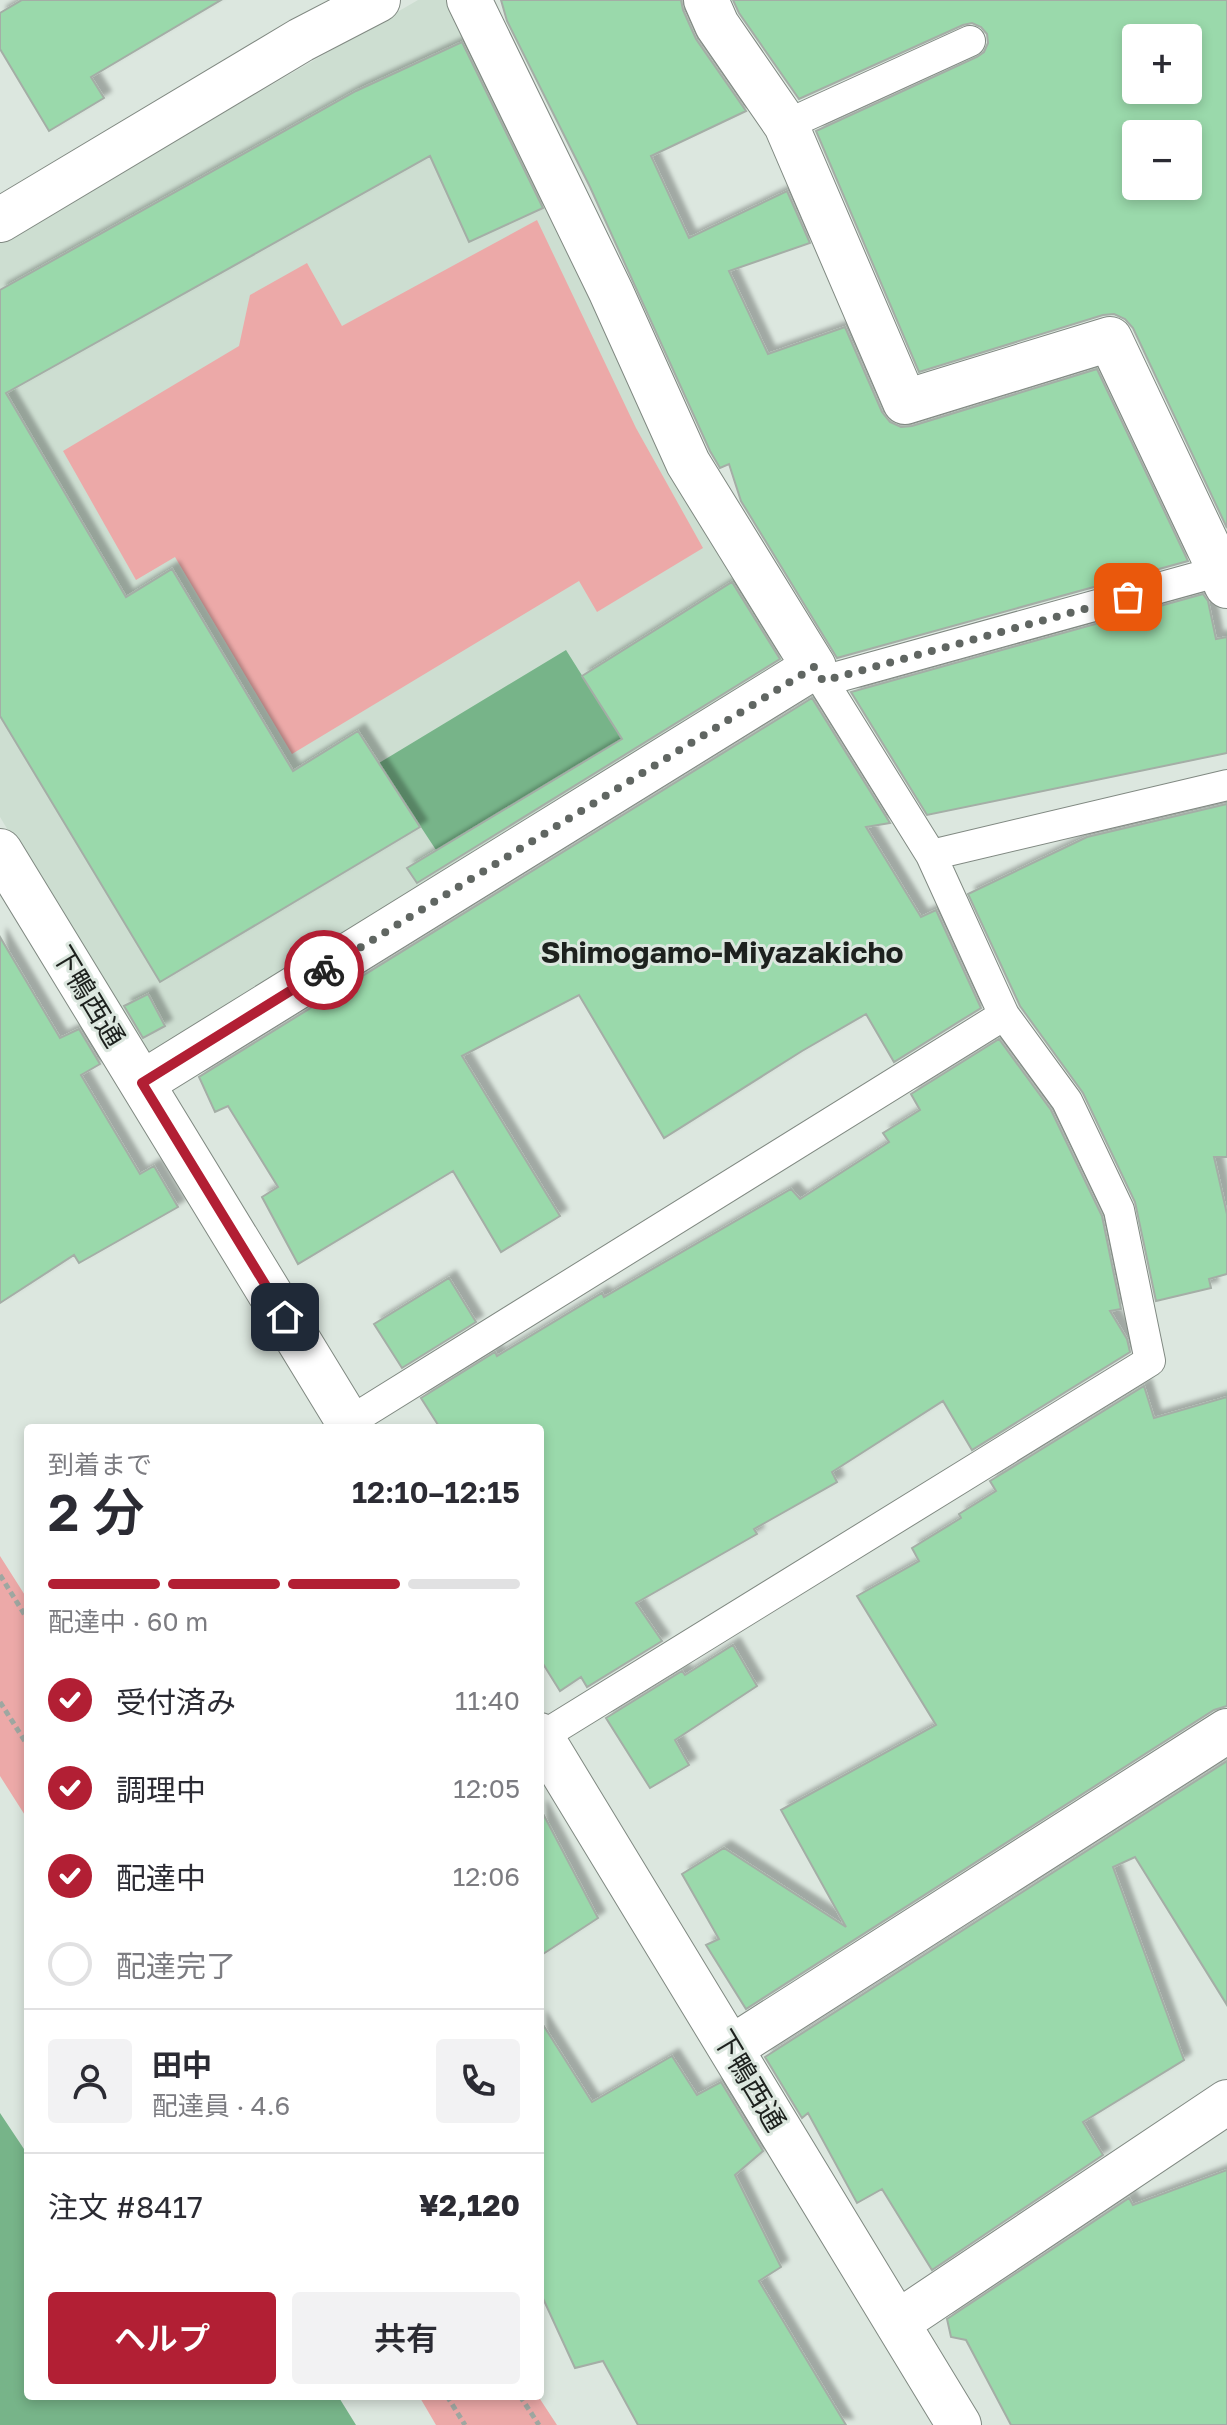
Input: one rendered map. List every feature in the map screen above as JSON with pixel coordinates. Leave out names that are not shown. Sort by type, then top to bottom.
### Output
[{"type":"street","points":[[0,220],[301,40],[378,0]]},
{"type":"street","points":[[142,1083],[818,674],[688,463],[611,292],[469,0]]},
{"type":"street","points":[[706,0],[717,25],[786,125],[905,402],[1110,339],[1223,579]]},
{"type":"street","name":"下鴨西通","points":[[0,851],[349,1424]]},
{"type":"street","points":[[731,2048],[1227,1731]]},
{"type":"street","name":"下鴨西通","points":[[544,1741],[959,2425]]},
{"type":"street","points":[[897,2323],[1227,2102]]},
{"type":"lane","points":[[786,125],[970,41]]},
{"type":"lane","points":[[544,1734],[1150,1361],[1119,1210],[1067,1101],[1004,1015],[931,855],[818,674],[1223,579]]},
{"type":"lane","points":[[931,855],[1227,785]]},
{"type":"lane","points":[[352,1424],[1004,1015]]},
{"type":"path","points":[[0,1575],[24,1614]]},
{"type":"path","points":[[0,1702],[24,1740]]},
{"type":"path","points":[[449,2400],[465,2425]]},
{"type":"path","points":[[523,2400],[539,2425]]},
{"type":"shaded area","points":[[418,0],[455,0],[784,649],[782,665],[160,1054],[138,1049],[0,817],[0,242]]},
{"type":"shaded area","points":[[537,220],[636,428],[703,548],[597,612],[579,581],[292,754],[175,557],[136,580],[63,451],[239,346],[250,295],[307,263],[342,326]]},
{"type":"shaded area","points":[[566,650],[622,739],[436,850],[379,763]]},
{"type":"shaded area","points":[[0,1556],[24,1594],[24,1814],[0,1776]]},
{"type":"shaded area","points":[[0,2113],[24,2149],[24,2400],[340,2400],[356,2425],[0,2425]]},
{"type":"shaded area","points":[[421,2400],[541,2400],[557,2425],[436,2425]]},
{"type":"building","points":[[22,0],[221,0],[91,77],[104,98],[49,131],[0,49],[0,13]]},
{"type":"building","points":[[501,0],[681,0],[696,39],[746,111],[651,156],[689,238],[787,191],[810,243],[729,271],[768,354],[845,327],[882,412],[890,422],[901,427],[1097,369],[1188,561],[837,658],[741,501],[729,464],[720,468],[710,451],[590,187],[507,21]]},
{"type":"building","points":[[733,0],[1227,0],[1227,528],[1133,328],[1125,319],[1114,314],[1103,315],[919,372],[816,131],[977,57],[984,52],[988,43],[987,34],[981,27],[972,23],[963,25],[799,99]]},
{"type":"building","points":[[462,42],[543,208],[469,242],[430,156],[6,393],[126,597],[172,569],[293,771],[358,731],[420,827],[160,982],[0,716],[0,290],[356,91]]},
{"type":"building","points":[[732,582],[780,659],[417,883],[407,868],[622,739],[582,676]]},
{"type":"building","points":[[1203,594],[1208,601],[1216,639],[1227,637],[1227,753],[927,815],[851,692]]},
{"type":"building","points":[[812,698],[890,823],[866,827],[921,917],[936,910],[981,1008],[894,1062],[866,1014],[664,1138],[579,995],[462,1056],[560,1216],[501,1252],[453,1171],[298,1264],[262,1197],[278,1187],[228,1106],[215,1112],[199,1077]]},
{"type":"building","points":[[1227,804],[1227,1157],[1214,1157],[1227,1214],[1227,1274],[1209,1279],[1211,1288],[1156,1301],[1135,1202],[1083,1093],[1020,1006],[968,894],[1087,837]]},
{"type":"building","points":[[0,937],[60,1038],[79,1029],[100,1064],[81,1075],[140,1174],[154,1166],[178,1207],[79,1263],[74,1255],[0,1303]]},
{"type":"building","points":[[148,994],[165,1026],[143,1038],[124,1006]]},
{"type":"building","points":[[999,1039],[1051,1110],[1102,1216],[1121,1309],[1110,1311],[1127,1339],[1130,1352],[972,1450],[943,1401],[832,1472],[837,1482],[754,1529],[757,1534],[636,1603],[662,1641],[587,1687],[581,1677],[560,1691],[544,1665],[544,1424],[437,1424],[421,1398],[495,1352],[497,1356],[602,1293],[604,1297],[791,1189],[800,1199],[889,1142],[883,1133],[920,1110],[911,1094]]},
{"type":"building","points":[[449,1278],[476,1322],[402,1368],[374,1324]]},
{"type":"building","points":[[1144,1386],[1154,1418],[1227,1397],[1227,1706],[1214,1710],[746,2009],[706,1945],[719,1939],[682,1874],[724,1848],[846,1927],[781,1810],[936,1725],[857,1596],[919,1561],[912,1548],[961,1518],[959,1514],[996,1491],[990,1481]]},
{"type":"building","points":[[733,1645],[757,1686],[675,1740],[689,1765],[650,1788],[606,1718],[682,1671],[685,1675]]},
{"type":"building","points":[[1227,1761],[1227,2005],[1135,1857],[1113,1867],[1184,2060],[1083,2122],[1103,2155],[932,2270],[882,2189],[857,2203],[808,2113],[802,2118],[765,2057]]},
{"type":"building","points":[[544,1816],[598,1918],[544,1953]]},
{"type":"building","points":[[544,2026],[592,2102],[672,2056],[697,2095],[721,2082],[763,2151],[735,2175],[781,2267],[759,2281],[846,2425],[638,2425],[603,2361],[575,2368],[544,2301]]},
{"type":"building","points":[[1227,2170],[1227,2425],[1011,2425],[966,2340],[951,2337],[947,2319],[1129,2198],[1133,2205]]},
{"type":"way so far","points":[[324,970],[814,667],[823,681],[1128,597]]},
{"type":"district","name":"Shimogamo-Miyazakicho","points":[[722,952]]},
{"type":"route","points":[[285,1317],[142,1083],[324,970]]}]
